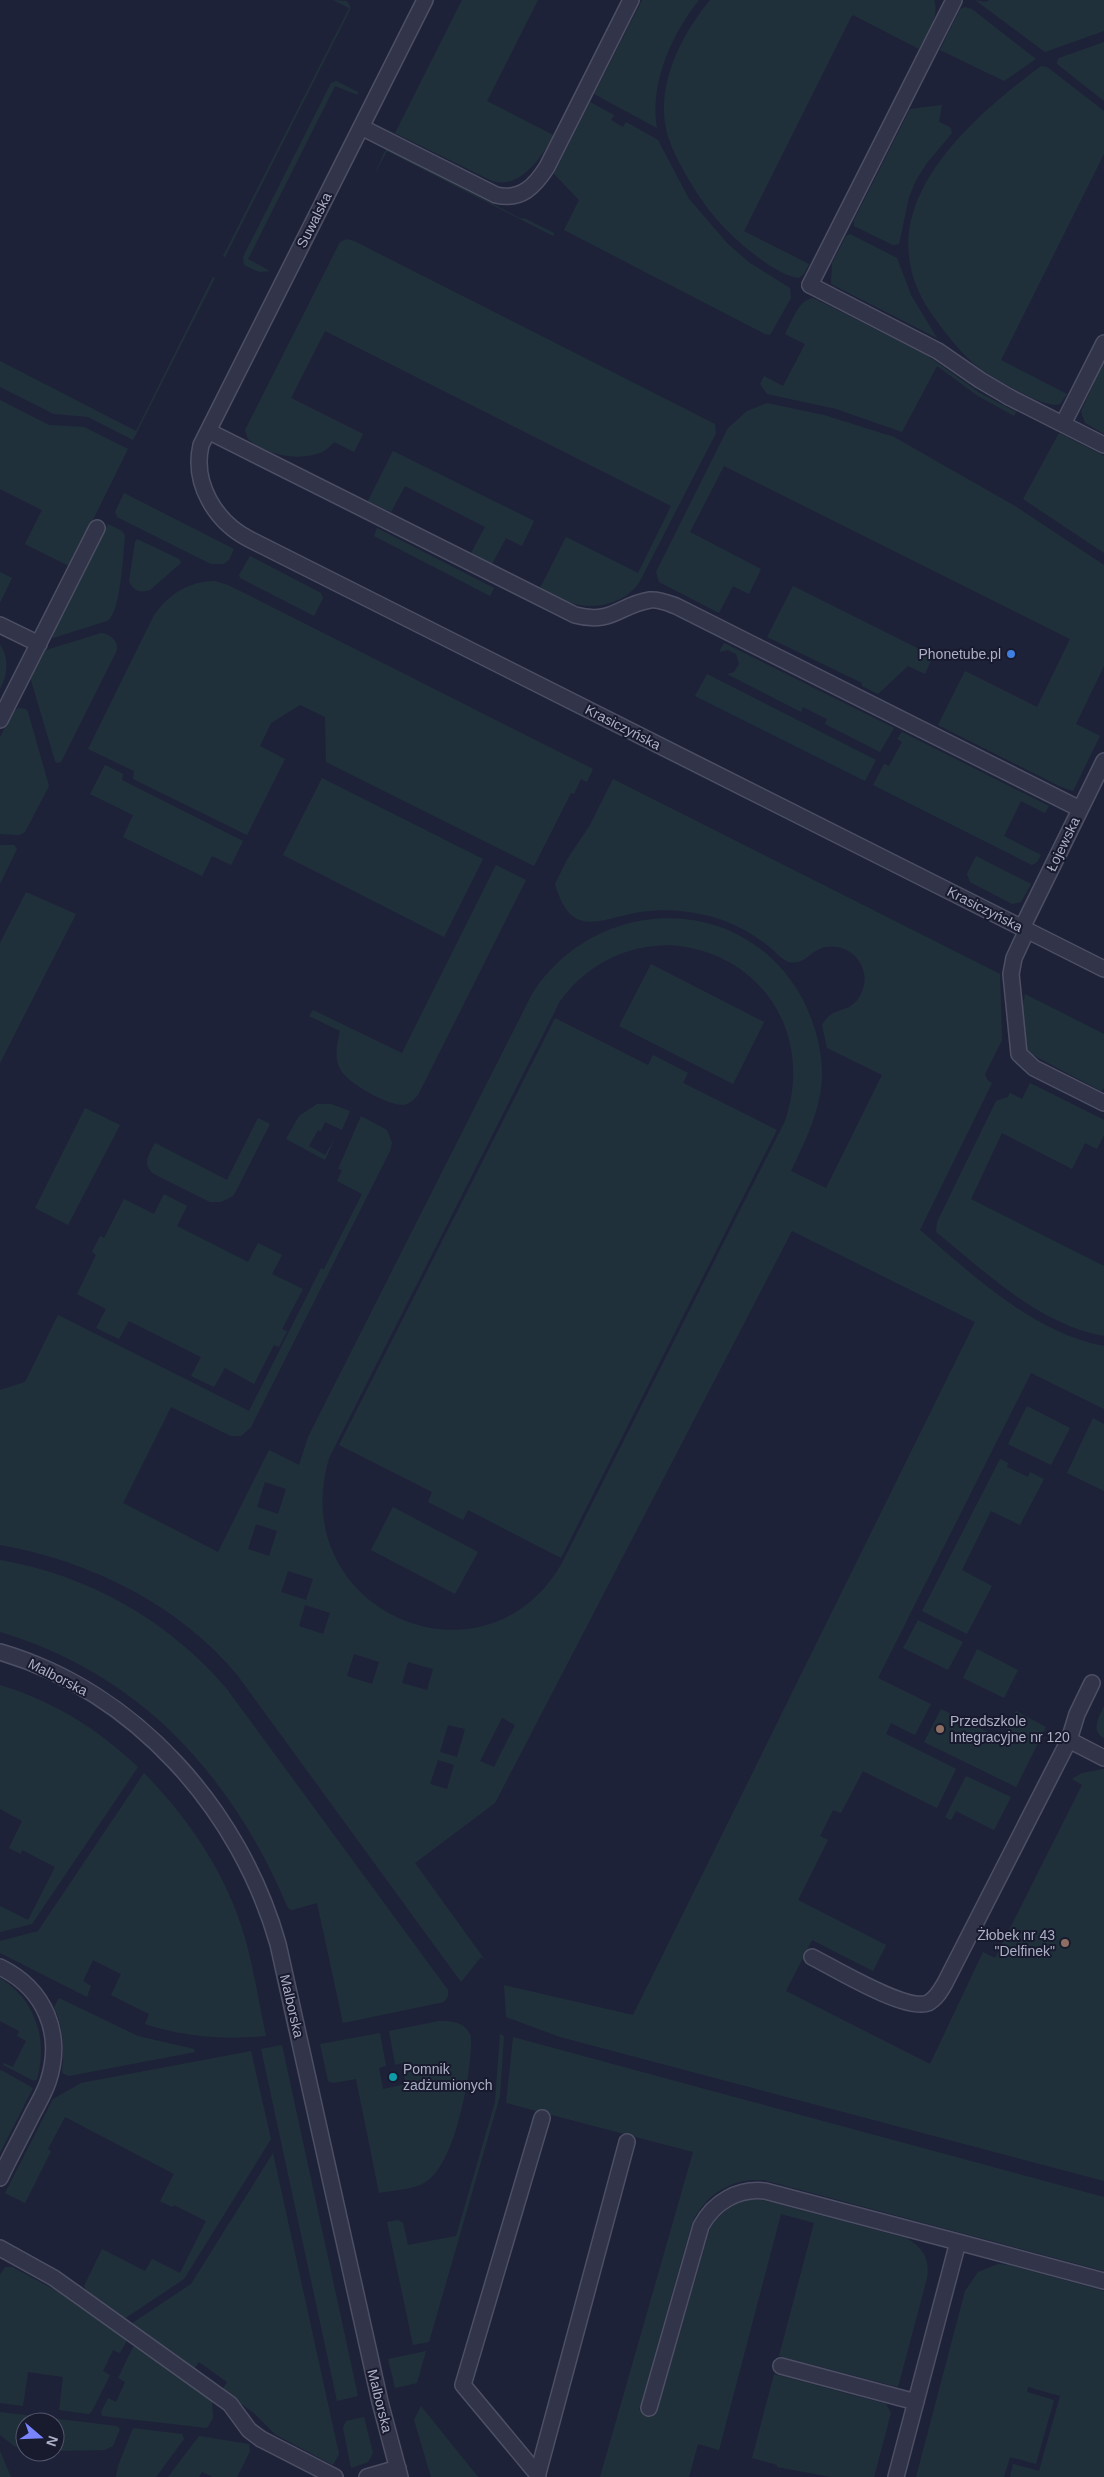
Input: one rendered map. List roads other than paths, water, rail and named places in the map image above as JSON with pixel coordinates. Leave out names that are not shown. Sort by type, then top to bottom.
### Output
[{"type":"street","name":"Suwalska","points":[[205,436],[426,0]]},
{"type":"street","points":[[361,127],[496,195],[513,197],[521,194],[536,182],[547,167],[631,0]]},
{"type":"street","points":[[954,0],[810,285],[938,350],[980,380],[1009,397],[1104,445]]},
{"type":"street","points":[[1063,424],[1104,343]]},
{"type":"street","points":[[205,436],[575,615],[596,618],[606,617],[650,600],[676,606],[1080,809]]},
{"type":"street","name":"Krasiczyńska","points":[[205,436],[198,463],[203,485],[218,515],[227,526],[238,533],[1104,969]]},
{"type":"street","points":[[0,720],[97,528]]},
{"type":"street","points":[[0,625],[39,644]]},
{"type":"street","name":"Łojewska","points":[[1104,761],[1024,929],[1016,951],[1012,972],[1019,1054],[1034,1068],[1104,1103]]},
{"type":"street","name":"Malborska","points":[[0,1652],[30,1663],[84,1689],[113,1708],[145,1733],[182,1769],[203,1794],[252,1871],[264,1900],[278,1944],[380,2402],[399,2473]]},
{"type":"street","points":[[812,1956],[906,2003],[920,2004],[932,2000],[945,1983],[1069,1740],[1077,1714],[1092,1683]]},
{"type":"street","points":[[1069,1740],[1104,1758]]},
{"type":"street","points":[[0,1967],[19,1977],[39,1999],[50,2027],[53,2050],[48,2084],[0,2178]]},
{"type":"street","points":[[538,2476],[463,2385],[542,2118]]},
{"type":"street","points":[[538,2476],[627,2142]]},
{"type":"street","points":[[649,2408],[701,2226],[711,2211],[733,2195],[749,2190],[765,2191],[1104,2281]]},
{"type":"street","points":[[896,2477],[958,2242]]},
{"type":"street","points":[[0,2248],[54,2278],[230,2404],[249,2430],[261,2439],[335,2477]]},
{"type":"street","points":[[781,2366],[916,2402]]},
{"type":"street","points":[[367,2477],[399,2473]]},
{"type":"place","name":"Phonetube.pl","points":[[1011,654]]},
{"type":"place","name":"Przedszkole Integracyjne nr 120","points":[[940,1729]]},
{"type":"place","name":"Żłobek nr 43 \"Delfinek\"","points":[[1065,1943]]},
{"type":"place","name":"Pomnik zadżumionych","points":[[393,2077]]}]
